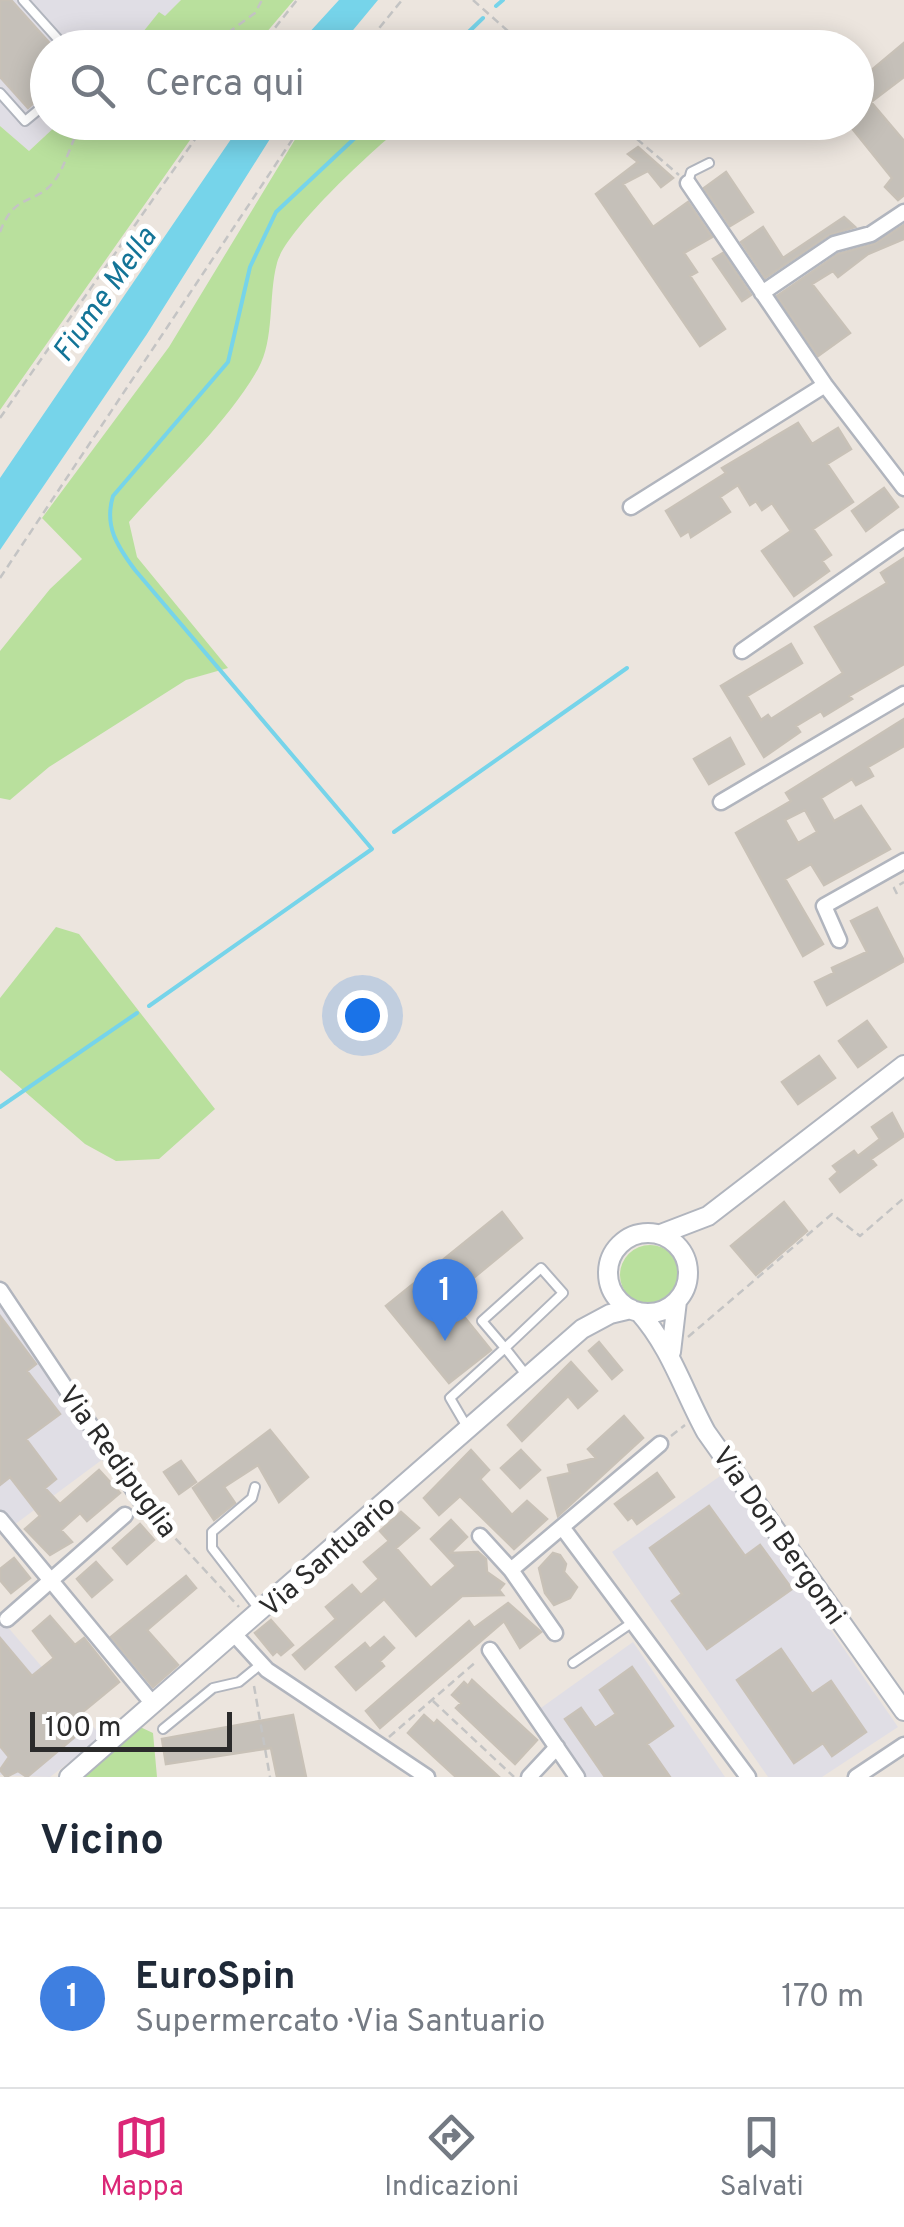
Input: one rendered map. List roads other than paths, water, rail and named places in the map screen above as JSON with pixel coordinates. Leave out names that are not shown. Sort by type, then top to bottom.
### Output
[{"type":"street","points":[[688,183],[825,385],[904,488]]},
{"type":"street","points":[[762,294],[834,244],[871,234],[904,212]]},
{"type":"street","points":[[631,507],[825,385]]},
{"type":"street","points":[[742,651],[904,538]]},
{"type":"street","points":[[721,802],[904,694]]},
{"type":"street","points":[[839,940],[824,906],[904,861]]},
{"type":"street","points":[[661,1234],[672,1240],[686,1259],[688,1274],[678,1300],[666,1309],[635,1311],[612,1291],[608,1278],[608,1264],[622,1242],[634,1234],[661,1234],[708,1216],[904,1065]]},
{"type":"street","points":[[686,1259],[708,1216]]},
{"type":"street","name":"Via Santuario","points":[[69,1777],[528,1378],[582,1328],[601,1300],[608,1278]]},
{"type":"street","name":"Via Redipuglia","points":[[0,1290],[142,1501]]},
{"type":"street","name":"Via Don Bergomi","points":[[678,1300],[677,1348],[684,1392],[706,1432],[904,1711]]},
{"type":"street","name":"Via Santuario","points":[[582,1328],[610,1314],[635,1311]]},
{"type":"street","name":"Via Don Bergomi","points":[[635,1311],[677,1348]]},
{"type":"street","points":[[511,1570],[660,1444]]},
{"type":"street","points":[[7,1619],[125,1515]]},
{"type":"street","points":[[0,1519],[154,1704]]},
{"type":"street","points":[[562,1527],[748,1777]]},
{"type":"street","points":[[480,1536],[511,1570],[555,1632]]},
{"type":"street","points":[[236,1635],[261,1664],[428,1777]]},
{"type":"street","points":[[490,1650],[578,1777]]},
{"type":"street","points":[[856,1777],[904,1745]]},
{"type":"street","points":[[529,1777],[557,1747]]},
{"type":"lane","points":[[23,0],[50,30]]},
{"type":"lane","points":[[0,94],[25,121],[30,117]]},
{"type":"lane","points":[[688,183],[692,172],[710,163]]},
{"type":"lane","points":[[469,1431],[450,1398],[505,1348],[563,1293],[541,1268],[482,1322],[505,1348],[528,1378]]},
{"type":"lane","points":[[254,1486],[252,1498],[212,1532],[212,1548],[257,1617]]},
{"type":"lane","points":[[573,1663],[632,1622]]},
{"type":"lane","points":[[162,1729],[213,1688],[247,1678],[261,1664]]},
{"type":"water","points":[[339,0],[378,0],[353,30],[312,30]]},
{"type":"water","points":[[230,140],[269,140],[147,334],[0,550],[0,478]]},
{"type":"waterway","points":[[496,6],[503,0]]},
{"type":"waterway","points":[[471,30],[483,18]]},
{"type":"waterway","points":[[149,1006],[372,849],[135,570],[118,544],[110,517],[113,496],[228,362],[250,267],[276,212],[353,140]]},
{"type":"waterway","points":[[394,832],[627,668]]},
{"type":"waterway","points":[[0,1107],[137,1013]]},
{"type":"place","name":"EuroSpin","points":[[445,1341]]},
{"type":"water label","name":"Fiume Mella","points":[[104,294]]}]
